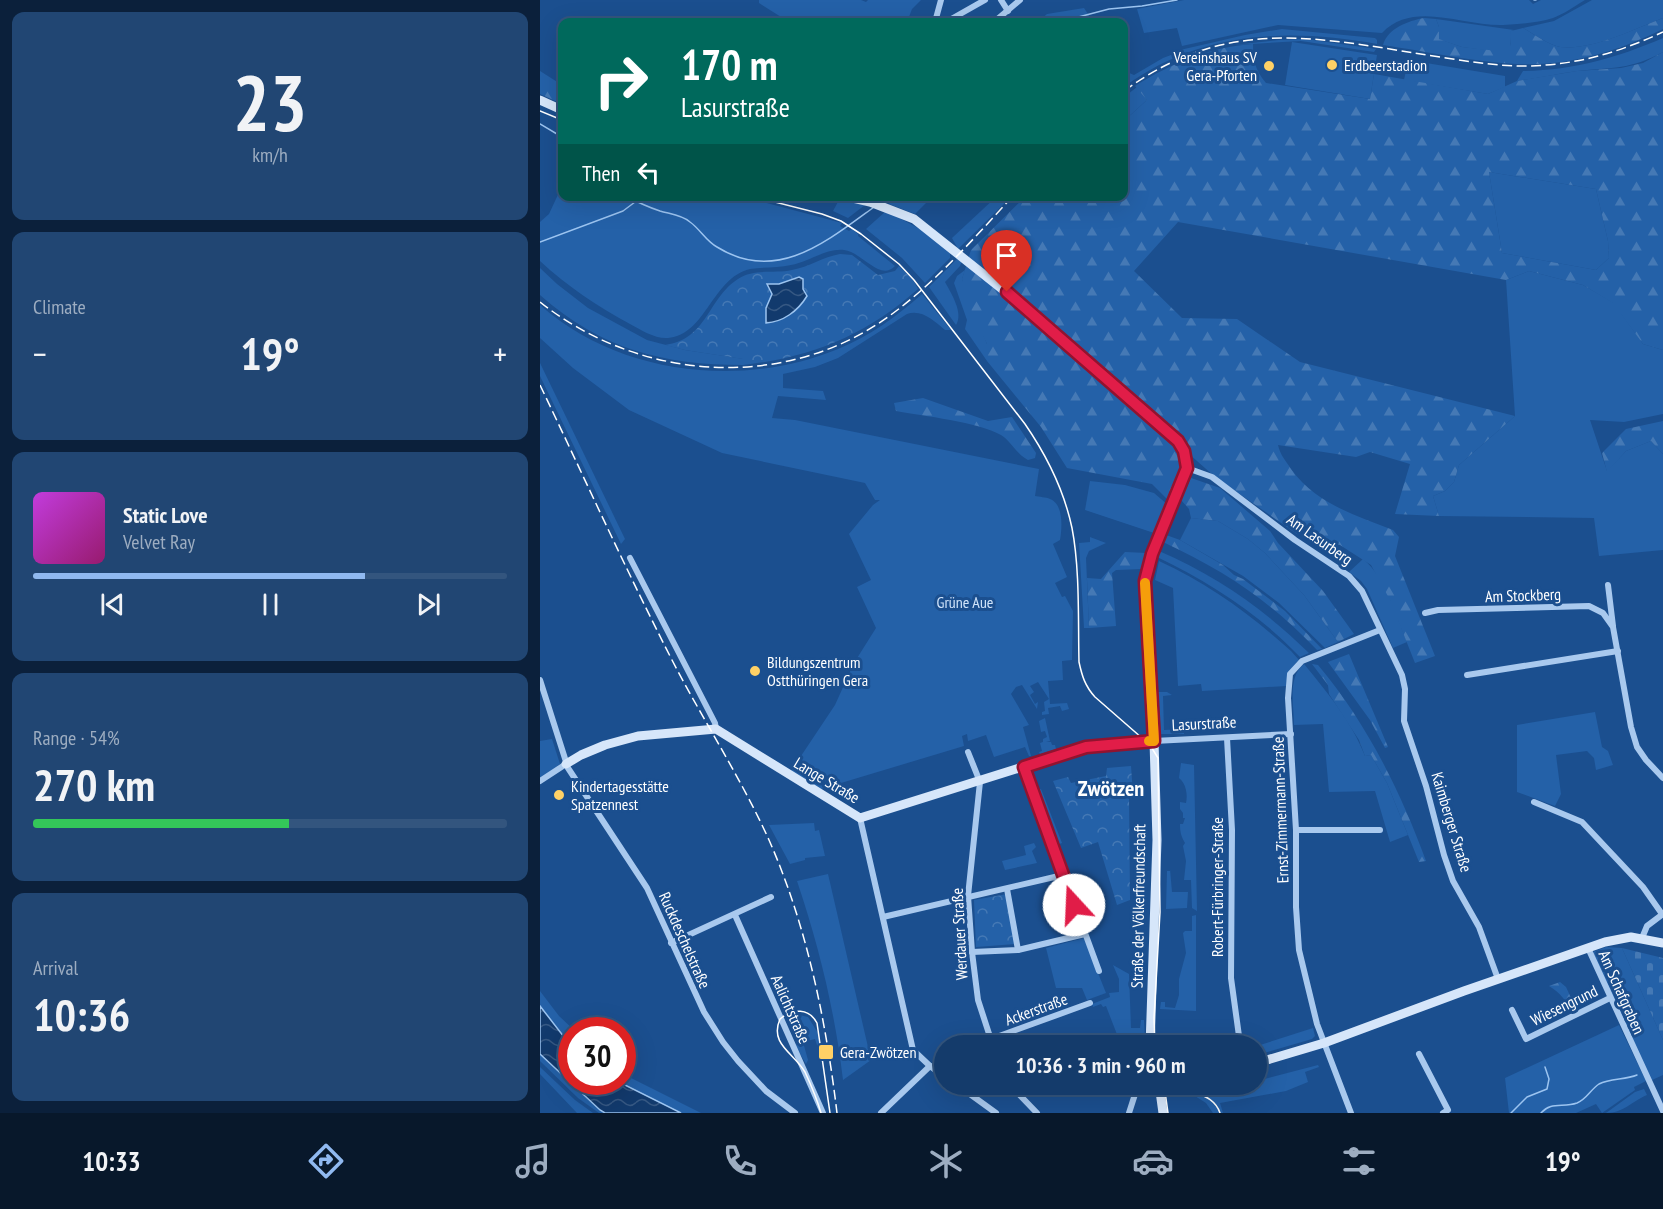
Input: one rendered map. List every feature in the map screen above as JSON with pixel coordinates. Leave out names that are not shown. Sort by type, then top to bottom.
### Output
[{"type":"main road","points":[[540,100],[558,108]]},
{"type":"main road","points":[[866,201],[914,219],[969,261],[1178,441],[1184,451],[1187,468]]},
{"type":"main road","name":"Straße der Völkerfreundschaft","points":[[1150,1035],[1157,840],[1145,581],[1152,554],[1187,468]]},
{"type":"main road","points":[[566,764],[605,745],[638,736],[716,729]]},
{"type":"main road","name":"Lange Straße","points":[[716,729],[860,818]]},
{"type":"main road","name":"Lasurstraße","points":[[860,818],[1086,747],[1154,741]]},
{"type":"main road","points":[[1267,1060],[1324,1043],[1588,948],[1622,938],[1642,938],[1663,943]]},
{"type":"main road","points":[[1160,1095],[1163,1113]]},
{"type":"street","points":[[936,18],[941,0]]},
{"type":"street","points":[[953,18],[986,0]]},
{"type":"street","points":[[1001,0],[1008,11]]},
{"type":"street","points":[[999,18],[1020,0]]},
{"type":"street","name":"Am Lasurberg","points":[[1187,468],[1212,477],[1295,540],[1349,576],[1362,591],[1402,675],[1405,703]]},
{"type":"street","points":[[630,558],[715,723],[716,729]]},
{"type":"street","points":[[1608,585],[1631,727],[1637,747],[1663,778]]},
{"type":"street","name":"Am Stockberg","points":[[1425,613],[1438,610],[1589,606],[1603,613],[1613,627]]},
{"type":"street","name":"Ernst-Zimmermann-Straße","points":[[1348,1112],[1314,1015],[1299,950],[1296,907],[1296,830],[1288,698],[1290,674],[1296,666],[1309,657],[1380,630]]},
{"type":"street","points":[[1467,675],[1618,651]]},
{"type":"street","name":"Ruckdeschelstraße","points":[[540,680],[566,764],[647,888],[698,1001],[726,1047],[766,1091],[795,1113]]},
{"type":"street","name":"Kaimberger Straße","points":[[1405,703],[1404,722],[1426,786],[1444,855],[1453,880],[1479,927],[1498,979]]},
{"type":"street","name":"Lasurstraße","points":[[1154,741],[1291,734]]},
{"type":"street","name":"Robert-Fürbringer-Straße","points":[[1227,738],[1232,830],[1231,978],[1239,1035]]},
{"type":"street","points":[[968,752],[980,782]]},
{"type":"street","points":[[540,781],[566,764]]},
{"type":"street","points":[[1024,767],[1099,971]]},
{"type":"street","name":"Werdauer Straße","points":[[980,782],[968,897],[978,1000],[990,1035]]},
{"type":"street","points":[[1534,802],[1582,822],[1643,887],[1663,914],[1647,926],[1642,938]]},
{"type":"street","name":"Lange Straße","points":[[860,818],[913,1050],[934,1069]]},
{"type":"street","points":[[1296,830],[1380,830]]},
{"type":"street","points":[[883,917],[1063,875]]},
{"type":"street","points":[[1007,889],[1018,950]]},
{"type":"street","points":[[672,942],[771,897]]},
{"type":"street","name":"Aalichtstraße","points":[[735,915],[823,1113]]},
{"type":"street","points":[[972,952],[1018,950],[1085,934]]},
{"type":"street","name":"Am Schafgraben","points":[[1588,948],[1663,1111]]},
{"type":"street","name":"Wiesengrund","points":[[1512,1010],[1526,1039],[1610,998]]},
{"type":"street","name":"Ackerstraße","points":[[1010,1035],[1090,1003]]},
{"type":"street","points":[[1419,1054],[1448,1110],[1443,1113]]},
{"type":"street","points":[[881,1113],[930,1066]]},
{"type":"street","points":[[971,1095],[996,1113]]},
{"type":"street","points":[[1020,1095],[1037,1113]]},
{"type":"street","points":[[1129,1113],[1135,1095]]},
{"type":"green space","points":[[759,0],[861,0],[866,2],[868,0],[921,0],[912,9],[909,18],[783,18],[759,3]]},
{"type":"green space","points":[[1184,0],[1529,0],[1533,4],[1541,0],[1585,0],[1553,18],[1503,25],[1423,16],[1394,23],[1382,33],[1278,25],[1182,46],[1177,28],[1144,33],[1137,9]]},
{"type":"green space","points":[[1592,0],[1663,0],[1663,18],[1613,38],[1586,46],[1572,47],[1551,44],[1523,28],[1554,21]]},
{"type":"green space","points":[[1084,8],[1090,17],[1042,18],[1047,14]]},
{"type":"green space","points":[[1424,18],[1436,19],[1439,39],[1462,47],[1506,52],[1510,45],[1511,31],[1523,28],[1560,47],[1585,46],[1663,18],[1663,29],[1603,53],[1539,64],[1481,61],[1383,45],[1394,30],[1405,23]]},
{"type":"green space","points":[[1436,19],[1514,30],[1511,31],[1510,49],[1506,53],[1462,47],[1438,39],[1439,27]]},
{"type":"green space","points":[[1282,29],[1375,38],[1377,44],[1310,36],[1245,38],[1183,54],[1153,68],[1128,84],[1128,72],[1134,75],[1180,50]]},
{"type":"green space","points":[[1663,38],[1663,52],[1641,62],[1621,67],[1517,81],[1523,71],[1595,62]]},
{"type":"green space","points":[[1306,39],[1376,49],[1374,52],[1301,41],[1234,45],[1278,40]]},
{"type":"green space","name":"Erdbeerstadion","points":[[1292,42],[1377,55],[1370,99],[1285,85]]},
{"type":"green space","points":[[1253,44],[1255,65],[1266,83],[1370,99],[1374,74],[1488,94],[1517,81],[1577,71],[1621,68],[1643,63],[1663,52],[1663,350],[1643,344],[1613,303],[1583,285],[1529,271],[1506,280],[1178,222],[1134,271],[1182,318],[1237,319],[1300,362],[1515,416],[1459,465],[1454,482],[1445,491],[1433,496],[1439,516],[1395,514],[1410,464],[1370,452],[1356,457],[1278,445],[1291,469],[1312,491],[1337,507],[1393,530],[1399,537],[1395,556],[1435,656],[1415,663],[1390,600],[1371,565],[1340,545],[1297,534],[1214,476],[1188,453],[1170,502],[1152,484],[1067,468],[1041,427],[987,361],[987,344],[967,301],[962,279],[971,250],[1021,201],[1128,201],[1128,117],[1147,100],[1135,86],[1163,70],[1222,49]],"holes":[[[1489,172],[1596,189],[1608,241],[1609,258],[1596,270],[1502,253]]]},
{"type":"green space","points":[[1408,60],[1505,76],[1505,87],[1488,94],[1404,80]]},
{"type":"green space","points":[[540,71],[558,82],[558,102],[540,94]]},
{"type":"green space","points":[[1137,87],[1147,100],[1128,117],[1128,94]]},
{"type":"green space","points":[[1489,172],[1596,189],[1608,241],[1609,258],[1596,270],[1502,253]]},
{"type":"green space","points":[[558,195],[558,201],[759,201],[842,223],[840,226],[849,231],[852,229],[895,266],[883,271],[851,252],[837,250],[791,265],[750,269],[737,274],[726,283],[692,327],[681,335],[668,338],[658,337],[648,334],[594,303],[540,261],[540,222],[549,214]]},
{"type":"green space","points":[[838,201],[865,205],[848,218],[833,211]]},
{"type":"green space","points":[[892,201],[928,201],[915,214],[889,204]]},
{"type":"green space","points":[[992,201],[1007,201],[958,249],[952,238]]},
{"type":"green space","points":[[886,211],[922,230],[950,252],[950,258],[925,283],[902,258],[866,229]]},
{"type":"green space","points":[[840,254],[852,255],[878,275],[895,271],[899,266],[913,280],[918,289],[879,319],[858,331],[815,350],[793,356],[743,365],[743,359],[665,345],[679,341],[699,327],[728,287],[738,279],[758,272],[792,270]]},
{"type":"green space","points":[[959,257],[962,261],[960,266],[945,282],[958,309],[956,325],[929,287]]},
{"type":"green space","points":[[540,268],[588,308],[647,340],[685,350],[744,359],[743,365],[686,362],[634,350],[610,341],[563,314],[540,295]]},
{"type":"green space","points":[[965,270],[962,279],[987,344],[987,361],[965,329],[967,320],[954,283],[957,276]]},
{"type":"green space","points":[[1529,271],[1583,285],[1614,303],[1643,344],[1663,350],[1663,414],[1624,422],[1590,420],[1607,471],[1626,451],[1651,441],[1663,454],[1663,550],[1599,556],[1594,518],[1439,516],[1433,496],[1445,491],[1454,482],[1459,465],[1515,416],[1506,280]]},
{"type":"green space","name":"Grüne Aue","points":[[922,294],[951,330],[945,330],[923,314],[907,314],[838,358],[815,367],[783,374],[783,388],[823,391],[826,400],[778,396],[772,418],[795,420],[1039,469],[1035,496],[1048,498],[1055,502],[1061,517],[1060,540],[1053,544],[1067,577],[1055,583],[1073,611],[1072,660],[1062,661],[1063,680],[1048,681],[1050,704],[1067,703],[1069,709],[1062,711],[1060,706],[1048,708],[1049,714],[1042,715],[1045,711],[1044,702],[1049,699],[1038,682],[1030,686],[1034,692],[1030,695],[1035,704],[1038,702],[1037,709],[1022,685],[1016,687],[1011,694],[1029,725],[1023,727],[1031,756],[1025,747],[994,757],[986,735],[968,741],[967,734],[962,736],[964,746],[821,789],[791,771],[835,705],[854,663],[876,628],[857,587],[871,580],[849,534],[873,505],[880,500],[875,500],[865,483],[722,453],[629,410],[573,368],[540,338],[540,305],[572,329],[606,347],[644,360],[683,368],[722,371],[762,369],[801,361],[838,349],[883,325]]},
{"type":"green space","points":[[540,363],[625,539],[621,544],[540,376]]},
{"type":"green space","points":[[923,398],[988,421],[1012,417],[1036,453],[1035,458],[1028,460],[1005,438],[991,430],[896,411],[894,403]]},
{"type":"green space","points":[[1663,421],[1663,454],[1651,441],[1626,451],[1607,472],[1602,453],[1626,429]]},
{"type":"green space","points":[[1191,478],[1220,488],[1270,531],[1278,543],[1323,591],[1354,634],[1338,642],[1304,595],[1265,553],[1248,539],[1218,521],[1191,518],[1189,509],[1181,500]]},
{"type":"green space","points":[[1090,481],[1125,485],[1154,493],[1168,505],[1157,534],[1085,510]]},
{"type":"green space","points":[[1191,518],[1218,521],[1248,539],[1265,553],[1304,595],[1338,642],[1325,648],[1279,603],[1243,576],[1180,540]]},
{"type":"green space","points":[[1166,535],[1180,540],[1243,579],[1285,611],[1322,649],[1317,650],[1281,616],[1245,588],[1206,564],[1163,542]]},
{"type":"green space","points":[[1090,537],[1106,543],[1089,551],[1086,558],[1089,628],[1084,628],[1079,543],[1090,542]]},
{"type":"green space","points":[[1159,551],[1201,571],[1239,595],[1275,622],[1309,653],[1300,657],[1251,613],[1215,589],[1157,557]]},
{"type":"green space","points":[[1125,552],[1146,553],[1142,569],[1116,570],[1112,573],[1116,626],[1089,628],[1087,578],[1101,579]]},
{"type":"green space","points":[[1363,559],[1371,566],[1384,586],[1407,642],[1393,648],[1367,589],[1349,572]]},
{"type":"green space","points":[[1159,561],[1228,601],[1291,651],[1299,660],[1290,672],[1286,686],[1202,691],[1201,684],[1178,686],[1173,588],[1155,580]]},
{"type":"green space","points":[[1349,654],[1388,747],[1385,748],[1370,720],[1328,662]]},
{"type":"green space","points":[[1304,664],[1346,719],[1365,756],[1371,755],[1387,783],[1408,835],[1390,842],[1375,791],[1329,792],[1323,724],[1294,725],[1293,684],[1295,676]]},
{"type":"green space","points":[[1312,664],[1318,665],[1366,733],[1405,808],[1426,861],[1419,862],[1387,783],[1371,755],[1365,756],[1359,740],[1329,694],[1328,685]]},
{"type":"green space","points":[[1158,692],[1167,692],[1172,695],[1163,696],[1164,730],[1184,729],[1184,734],[1161,734]]},
{"type":"green space","points":[[1595,712],[1602,747],[1608,751],[1613,765],[1596,770],[1594,758],[1587,751],[1556,755],[1561,794],[1555,806],[1517,792],[1517,725]]},
{"type":"green space","points":[[1045,718],[1050,741],[1046,742],[1051,742],[1056,749],[1040,754],[1039,752],[1042,751],[1040,743],[1047,737],[1045,731],[1041,732],[1039,721]]},
{"type":"green space","points":[[552,739],[560,764],[540,779],[540,741]]},
{"type":"green space","points":[[1181,763],[1194,765],[1197,911],[1192,908],[1191,880],[1184,880],[1186,861],[1183,846],[1185,843],[1180,824],[1183,824],[1185,818],[1180,809],[1180,802],[1186,803],[1187,796],[1185,786],[1179,778]]},
{"type":"green space","points":[[1131,766],[1133,795],[1129,795],[1130,900],[1117,905],[1098,842],[1081,848],[1053,781],[1068,777],[1071,783],[1106,776],[1107,768]]},
{"type":"green space","points":[[1041,789],[1062,843],[1057,845],[1037,790]]},
{"type":"green space","points":[[814,823],[815,831],[819,830],[825,856],[805,858],[805,860],[790,864],[769,825]]},
{"type":"green space","points":[[1034,843],[1036,847],[1032,851],[1037,863],[1005,870],[1002,861],[1026,855],[1024,846]]},
{"type":"green space","points":[[1170,869],[1172,892],[1188,892],[1187,908],[1166,909],[1167,871]]},
{"type":"green space","points":[[828,874],[871,1060],[843,1080],[836,1029],[825,979],[797,881]]},
{"type":"green space","points":[[1007,894],[1015,944],[976,947],[974,900]]},
{"type":"green space","points":[[1196,915],[1196,1011],[1160,1009],[1161,1002],[1165,1002],[1165,1007],[1175,1008],[1186,953],[1183,933],[1192,931],[1192,916]]},
{"type":"green space","points":[[1084,938],[1106,993],[1087,1000],[1082,988],[1056,988],[1046,948]]},
{"type":"green space","points":[[1606,947],[1622,948],[1663,1040],[1663,1075],[1650,1081],[1593,952]]},
{"type":"green space","points":[[1622,948],[1663,958],[1663,1040]]},
{"type":"green space","points":[[1113,965],[1129,974],[1131,1028],[1140,1028],[1141,1020],[1144,1020],[1145,1035],[1117,1035],[1106,1006],[1103,1007],[1101,1004],[1093,1007],[1092,1004],[1110,997],[1109,993],[1119,992],[1119,979]]},
{"type":"green space","points":[[1560,982],[1566,987],[1577,1011],[1573,1013],[1557,991],[1549,986]]},
{"type":"green space","points":[[540,991],[560,1017],[558,1017],[558,1029],[540,1006]]},
{"type":"green space","points":[[795,1014],[808,1017],[818,1033],[821,1050],[819,1051],[815,1039],[803,1042],[808,1060],[806,1064],[796,1047],[799,1026]]},
{"type":"green space","points":[[1619,1025],[1646,1081],[1634,1087],[1635,1090],[1602,1113],[1596,1104],[1576,1113],[1509,1113],[1505,1078]]},
{"type":"green space","points":[[1313,1028],[1315,1036],[1312,1039],[1267,1052],[1267,1043]]},
{"type":"green space","points":[[540,1054],[558,1070],[558,1079],[540,1061]]},
{"type":"green space","points":[[1318,1065],[1319,1067],[1305,1072],[1308,1082],[1286,1091],[1267,1094],[1267,1078]]},
{"type":"green space","points":[[540,1067],[558,1084],[558,1093],[540,1074]]},
{"type":"green space","points":[[636,1080],[701,1113],[681,1113],[636,1090]]},
{"type":"green space","points":[[1644,1089],[1647,1095],[1622,1109],[1606,1113],[1635,1092]]},
{"type":"green space","points":[[560,1095],[570,1095],[593,1113],[577,1113]]},
{"type":"green space","points":[[575,1095],[585,1095],[605,1113],[599,1113]]},
{"type":"green space","points":[[1193,1095],[1264,1095],[1220,1103],[1223,1113],[1213,1113],[1206,1103]]},
{"type":"water","points":[[799,277],[803,279],[803,289],[807,296],[795,311],[784,318],[766,323],[766,308],[772,294],[767,284],[779,284]]},
{"type":"water","points":[[540,1006],[558,1029],[558,1071],[540,1054]]},
{"type":"water","points":[[636,1090],[681,1113],[605,1113],[584,1095],[636,1095]]},
{"type":"waterway","points":[[1075,18],[1109,9],[1177,0]]},
{"type":"waterway","points":[[540,124],[558,135]]},
{"type":"waterway","points":[[636,201],[651,208],[680,216],[717,247],[739,257],[760,261],[780,260],[800,254],[838,233],[874,207]]},
{"type":"waterway","points":[[540,242],[623,211],[635,202]]},
{"type":"waterway","points":[[1511,1113],[1527,1097],[1547,1089],[1549,1079],[1545,1067]]},
{"type":"waterway","points":[[1541,1113],[1549,1107],[1577,1103],[1603,1082],[1637,1075]]},
{"type":"tram line","points":[[540,111],[558,118]]},
{"type":"tram line","points":[[771,201],[841,221],[899,264],[914,280],[1025,424],[1054,474],[1069,514],[1075,544],[1079,662],[1083,676],[1095,697],[1150,745],[1158,758],[1160,912],[1155,1035]]},
{"type":"tram line","points":[[821,1113],[805,1072],[784,1048],[778,1035],[777,1028],[780,1019],[795,1011],[810,1014],[817,1023],[830,1113]]},
{"type":"tram line","points":[[1166,1095],[1168,1113]]},
{"type":"tram line","points":[[1200,1095],[1213,1102],[1220,1113]]},
{"type":"railway","points":[[1128,88],[1164,66],[1203,50],[1242,41],[1280,38],[1320,40],[1475,62],[1523,66],[1560,64],[1595,57],[1663,32]]},
{"type":"railway","points":[[540,302],[580,329],[623,349],[668,362],[714,367],[761,366],[807,356],[851,339],[892,314],[955,258],[1008,201]]},
{"type":"railway","points":[[540,385],[655,626],[769,840],[794,906],[813,974],[821,1009],[837,1113]]},
{"type":"slow traffic","points":[[1145,583],[1154,741],[1149,741]]},
{"type":"place","name":"Erdbeerstadion","points":[[1332,65]]},
{"type":"place","name":"Vereinshaus SV Gera-Pforten","points":[[1269,66]]},
{"type":"place","name":"Bildungszentrum Ostthüringen Gera","points":[[755,671]]},
{"type":"place","name":"Kindertagesstätte Spatzennest","points":[[559,795]]},
{"type":"place","name":"Gera-Zwötzen","points":[[826,1052]]},
{"type":"district","name":"Zwötzen","points":[[1111,788]]},
{"type":"route","points":[[1007,292],[1178,441],[1184,451],[1187,468],[1152,554],[1145,581],[1154,741],[1086,747],[1024,767],[1074,905]]}]
